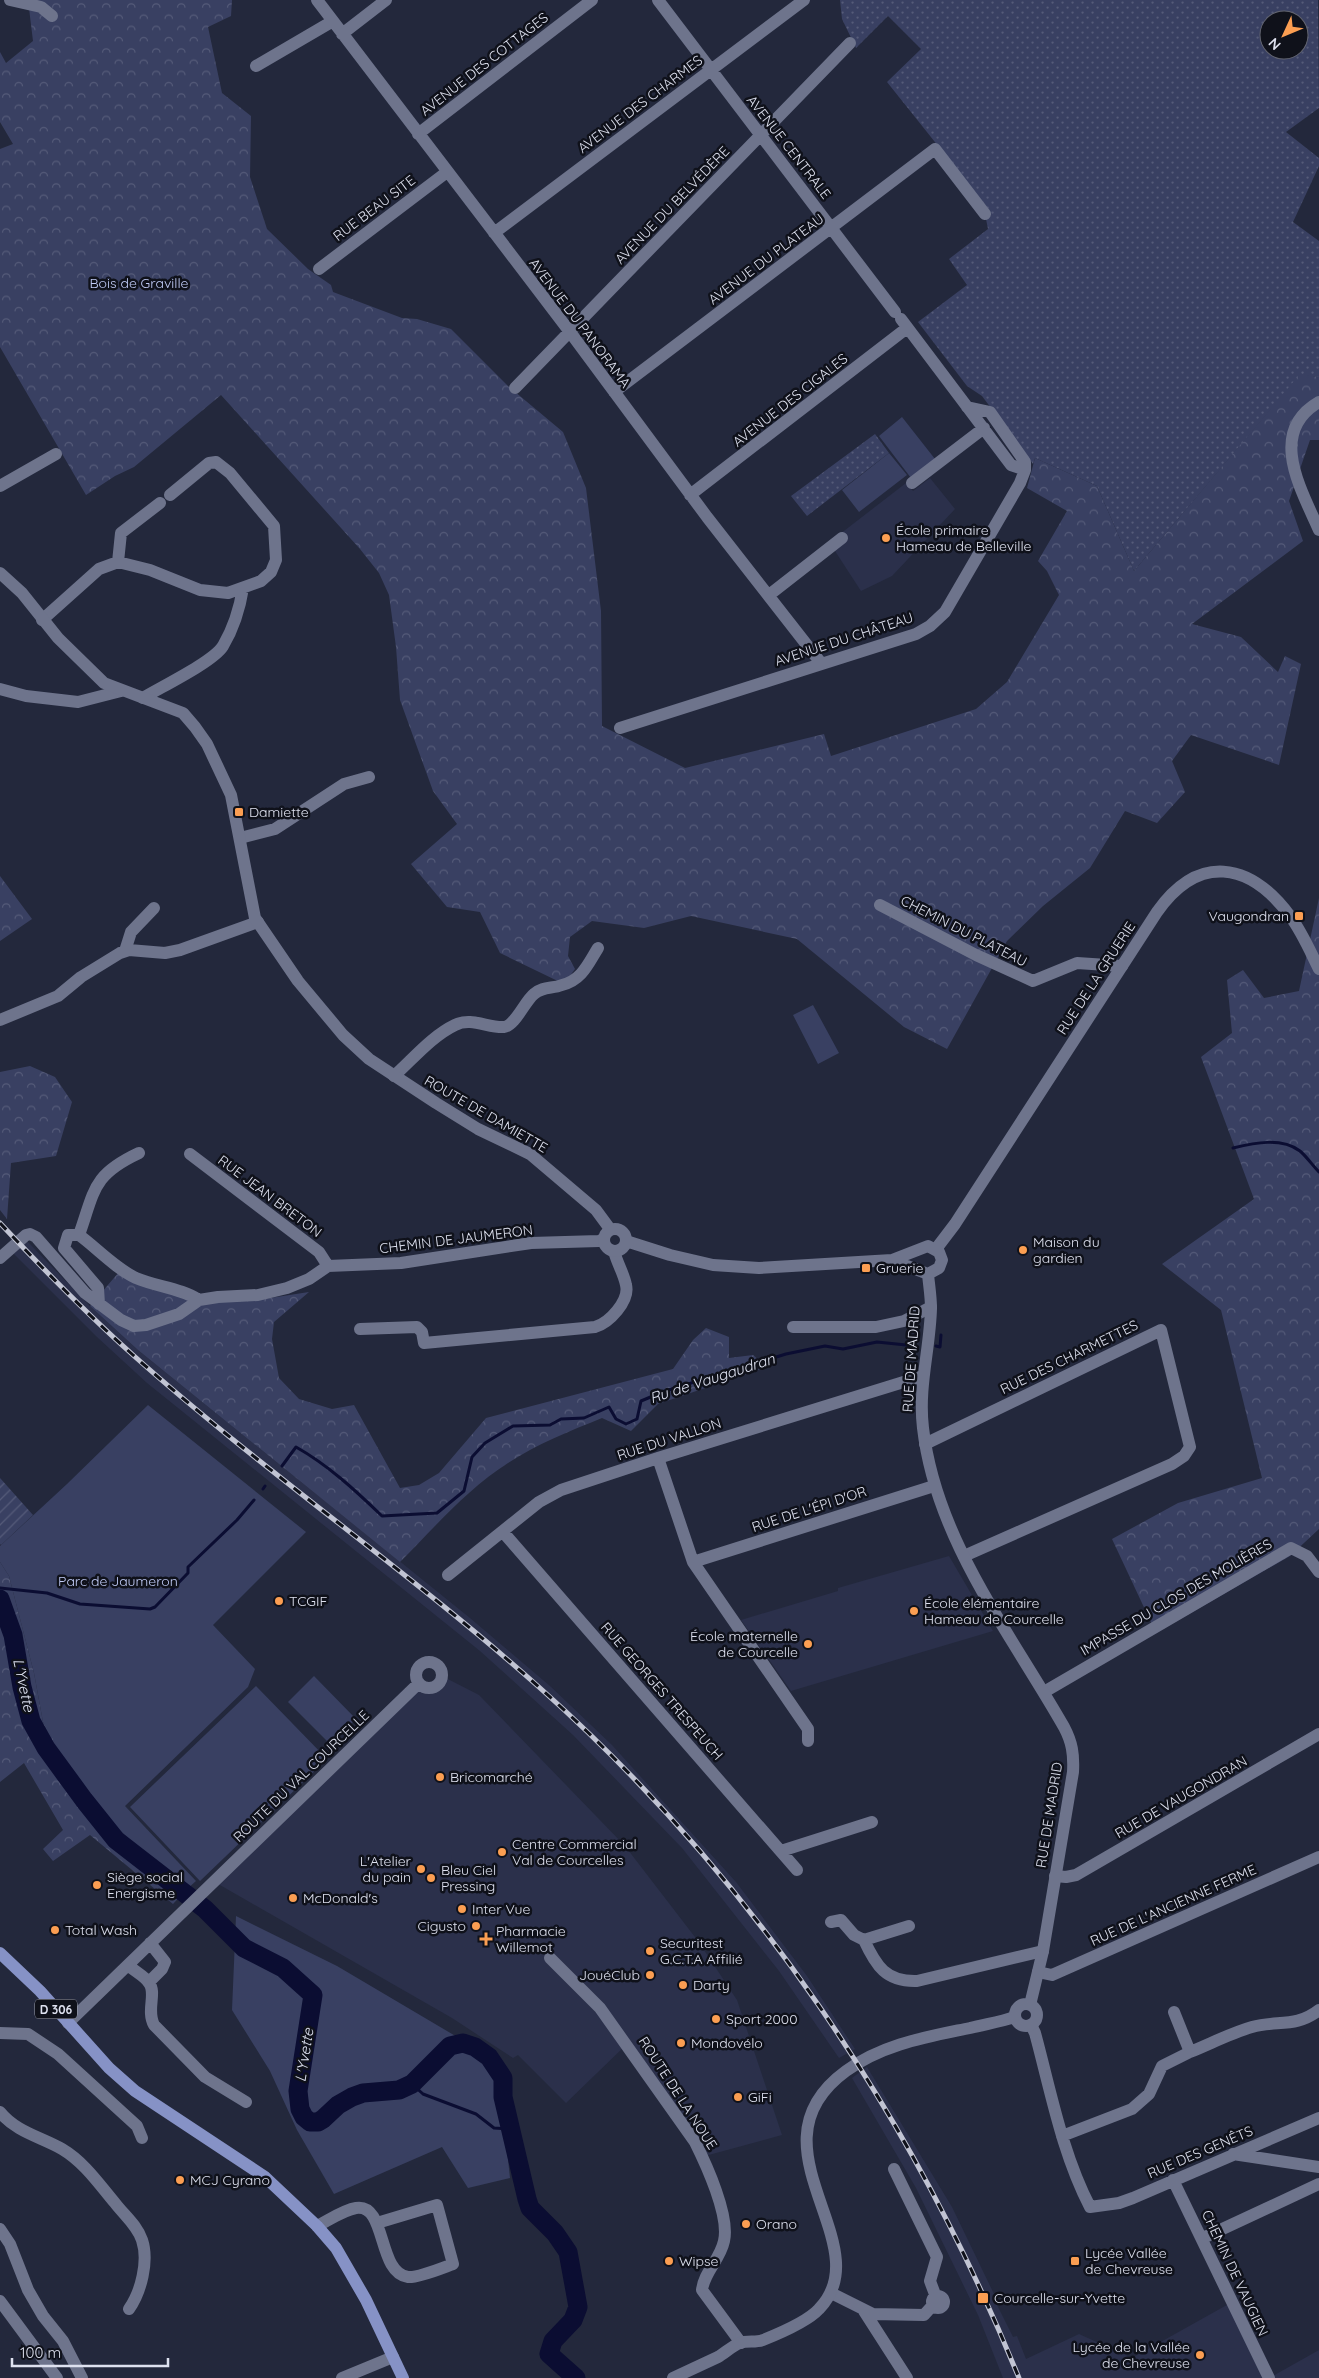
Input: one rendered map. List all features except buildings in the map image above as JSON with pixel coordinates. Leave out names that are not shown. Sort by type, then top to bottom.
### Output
[{"type":"main road","name":"D 306","points":[[2,1960],[68,2022],[109,2068],[135,2091],[266,2178],[317,2226],[336,2248],[366,2300],[403,2378]]},
{"type":"street","points":[[10,0],[41,7],[52,16]]},
{"type":"street","name":"AVENUE DU PANORAMA","points":[[316,0],[570,332],[690,495],[821,663]]},
{"type":"street","points":[[342,34],[386,0]]},
{"type":"street","name":"AVENUE DES COTTAGES","points":[[418,134],[592,0]]},
{"type":"street","name":"AVENUE CENTRALE","points":[[658,0],[1011,465],[1025,470]]},
{"type":"street","name":"AVENUE DES CHARMES","points":[[494,233],[804,0]]},
{"type":"street","points":[[256,66],[333,21]]},
{"type":"street","name":"AVENUE DU BELVÉDÈRE","points":[[515,388],[850,43]]},
{"type":"street","name":"AVENUE DU PLATEAU","points":[[614,392],[935,149],[985,214]]},
{"type":"street","name":"RUE BEAU SITE","points":[[319,269],[447,172]]},
{"type":"street","name":"AVENUE DES CIGALES","points":[[690,495],[901,320]]},
{"type":"street","points":[[1319,402],[1304,413],[1297,423],[1291,444],[1294,473],[1319,530]]},
{"type":"street","points":[[967,407],[990,412],[1021,454],[1025,462],[1025,470]]},
{"type":"street","points":[[912,483],[984,428]]},
{"type":"street","points":[[0,486],[56,454]]},
{"type":"street","points":[[42,620],[99,569],[118,562],[150,570],[200,590],[228,593],[261,581],[271,572],[276,560],[274,526],[230,473],[216,462],[209,463],[121,534],[118,562]]},
{"type":"street","name":"AVENUE DU CHÂTEAU","points":[[620,728],[916,634],[930,626],[945,612],[1020,483],[1025,470]]},
{"type":"street","points":[[769,595],[842,538]]},
{"type":"street","name":"ROUTE DE DAMIETTE","points":[[0,573],[22,593],[42,620],[91,672],[104,683],[182,713],[207,744],[231,795],[255,918],[298,981],[343,1035],[369,1059],[394,1076],[478,1129],[530,1154],[596,1210],[607,1234]]},
{"type":"street","points":[[143,698],[201,664],[223,646],[240,604],[243,588]]},
{"type":"street","points":[[0,689],[26,696],[78,702],[121,691]]},
{"type":"street","points":[[240,838],[275,829],[344,784],[369,777]]},
{"type":"street","name":"RUE DE LA GRUERIE","points":[[936,1249],[955,1224],[1168,896],[1186,881],[1197,875],[1224,870],[1248,879],[1263,888],[1277,902],[1299,931],[1319,969]]},
{"type":"street","name":"CHEMIN DU PLATEAU","points":[[880,904],[976,955],[1032,982],[1077,963],[1122,966]]},
{"type":"street","points":[[125,952],[131,932],[154,908]]},
{"type":"street","points":[[0,1020],[58,996],[81,978],[129,950],[165,953],[180,950],[258,922]]},
{"type":"street","points":[[394,1076],[431,1041],[455,1025],[479,1023],[505,1027],[511,1024],[532,995],[541,988],[563,985],[582,975],[598,948]]},
{"type":"street","points":[[80,1235],[98,1182],[116,1164],[138,1153]]},
{"type":"street","name":"RUE JEAN BRETON","points":[[190,1154],[319,1252],[328,1266]]},
{"type":"street","points":[[622,1230],[626,1241],[621,1249],[614,1251],[608,1249],[607,1234],[622,1230]]},
{"type":"street","points":[[0,1258],[26,1235],[30,1234],[36,1237],[85,1293],[121,1320],[134,1326],[146,1325],[179,1314],[199,1300],[258,1295],[287,1288],[308,1279],[328,1266]]},
{"type":"street","name":"CHEMIN DE JAUMERON","points":[[328,1266],[401,1263],[531,1243],[599,1241],[607,1234]]},
{"type":"street","points":[[99,1304],[98,1288],[64,1248],[65,1240],[68,1236],[80,1235],[121,1269],[136,1278],[190,1294],[199,1300]]},
{"type":"street","points":[[626,1241],[670,1255],[726,1267],[759,1268],[892,1260],[928,1246],[936,1249],[941,1256],[941,1264],[936,1271],[923,1272],[892,1260]]},
{"type":"street","points":[[920,1248],[914,1259],[923,1272]]},
{"type":"street","points":[[360,1329],[417,1327],[422,1332],[424,1343],[595,1327],[604,1324],[611,1318],[627,1292],[614,1251]]},
{"type":"street","name":"RUE DE MADRID","points":[[923,1272],[931,1307],[921,1399],[925,1444],[934,1486],[943,1512],[964,1556],[1072,1742],[1074,1756],[1073,1772],[1043,1951],[1030,2005]]},
{"type":"street","points":[[793,1327],[876,1327],[904,1321],[931,1307]]},
{"type":"street","name":"RUE DES CHARMETTES","points":[[925,1444],[1161,1330],[1190,1447],[1184,1456],[1172,1464],[964,1556]]},
{"type":"street","name":"RUE DU VALLON","points":[[448,1575],[539,1502],[561,1490],[923,1376]]},
{"type":"street","points":[[658,1458],[693,1562],[808,1729],[808,1741]]},
{"type":"street","name":"RUE DE L'ÉPI D'OR","points":[[693,1562],[934,1486]]},
{"type":"street","name":"RUE GEORGES TRESPEUCH","points":[[503,1532],[797,1870]]},
{"type":"street","name":"IMPASSE DU CLOS DES MOLIÈRES","points":[[1044,1692],[1292,1548],[1306,1556],[1319,1572]]},
{"type":"street","name":"ROUTE DU VAL COURCELLE","points":[[150,1943],[419,1683]]},
{"type":"street","name":"RUE DE VAUGONDRAN","points":[[1055,1876],[1066,1877],[1076,1874],[1319,1734]]},
{"type":"street","points":[[781,1851],[872,1822]]},
{"type":"street","name":"RUE DE L'ANCIENNE FERME","points":[[1038,1972],[1052,1975],[1319,1857]]},
{"type":"street","points":[[831,1922],[841,1920],[854,1935],[864,1940],[871,1954],[888,1975],[901,1981],[917,1981],[1043,1951]]},
{"type":"street","points":[[864,1940],[909,1926]]},
{"type":"street","points":[[68,2022],[150,1943],[165,1962],[162,1969],[149,1982]]},
{"type":"street","name":"ROUTE DE LA NOUE","points":[[550,1958],[600,2008],[704,2159],[724,2222],[724,2241],[716,2261],[703,2282],[702,2290],[741,2342]]},
{"type":"street","points":[[128,1965],[149,1982],[152,1989],[150,2016],[154,2025],[205,2077],[246,2102]]},
{"type":"street","points":[[1030,2005],[1036,2012],[1036,2020],[1031,2025],[1021,2025],[1014,2017],[1015,2011],[1020,2006],[1030,2005]]},
{"type":"street","points":[[1031,2025],[1035,2033],[1062,2136],[1132,2109],[1150,2094],[1162,2066],[1190,2052],[1266,2023],[1287,2024],[1304,2020],[1319,2010]]},
{"type":"street","points":[[1174,2012],[1190,2052]]},
{"type":"street","points":[[673,2378],[720,2356],[741,2342],[761,2341],[809,2317],[819,2309],[831,2293],[836,2273],[835,2247],[811,2174],[805,2143],[808,2126],[815,2107],[824,2092],[847,2071],[896,2045],[1014,2017]]},
{"type":"street","points":[[1304,2020],[1319,2022]]},
{"type":"street","points":[[0,2033],[28,2034],[58,2054],[137,2126],[142,2138]]},
{"type":"street","points":[[0,2112],[10,2124],[62,2149],[81,2164],[98,2181],[138,2230],[143,2242],[144,2264],[138,2292],[129,2310]]},
{"type":"street","name":"RUE DES GENÊTS","points":[[1062,2136],[1090,2207],[1119,2203],[1319,2118]]},
{"type":"street","points":[[1232,2154],[1319,2167]]},
{"type":"street","points":[[831,2293],[873,2314],[924,2315],[934,2301],[930,2281],[937,2257],[894,2169]]},
{"type":"street","name":"CHEMIN DE VAUGIEN","points":[[1173,2180],[1203,2238],[1269,2378]]},
{"type":"street","points":[[1203,2238],[1319,2184]]},
{"type":"street","points":[[317,2226],[356,2208],[364,2209],[377,2224],[388,2260],[403,2276],[410,2278],[452,2264],[437,2205],[377,2224]]},
{"type":"street","points":[[0,2228],[10,2244],[28,2290],[40,2312],[64,2341],[82,2378]]},
{"type":"street","points":[[0,2301],[58,2378]]},
{"type":"street","points":[[864,2311],[907,2378]]},
{"type":"street","points":[[342,2378],[394,2357]]},
{"type":"shaded area","name":"École primaire Hameau de Belleville","points":[[930,478],[955,509],[892,576],[861,591],[835,551],[840,534],[906,483],[913,491]]},
{"type":"shaded area","points":[[27,1241],[90,1306],[138,1350],[470,1618],[550,1686],[612,1745],[736,1882],[807,1976],[855,2049],[839,2058],[779,1971],[682,1848],[573,1735],[480,1651],[147,1383],[97,1337],[13,1253]]},
{"type":"shaded area","points":[[949,1556],[993,1631],[791,1691],[741,1620],[838,1591],[838,1588]]},
{"type":"shaded area","points":[[442,1676],[479,1695],[625,1846],[698,1941],[737,2000],[782,2135],[705,2156],[627,2044],[566,2103],[518,2055],[513,2058],[452,2018],[213,1881],[422,1685],[429,1687],[436,1685]]},
{"type":"shaded area","points":[[867,2067],[952,2207],[994,2294],[992,2295],[1013,2337],[1017,2336],[1026,2359],[1079,2334],[1132,2358],[1234,2301],[1271,2377],[1319,2350],[1319,2378],[1003,2378],[978,2315],[916,2188],[852,2078]]},
{"type":"green space","name":"Bois de Graville","points":[[28,0],[232,0],[231,16],[208,27],[222,93],[251,116],[250,177],[267,229],[308,269],[331,285],[333,292],[402,318],[417,319],[451,329],[508,386],[563,432],[586,488],[601,611],[602,726],[685,768],[824,734],[831,756],[976,709],[1007,682],[1059,595],[1047,571],[1038,561],[1067,511],[1027,488],[1035,458],[1097,486],[1134,571],[1300,374],[1319,377],[1319,440],[1310,440],[1289,501],[1303,541],[1192,624],[1241,637],[1278,672],[1285,656],[1301,664],[1279,765],[1191,735],[1172,761],[1185,792],[1157,823],[1125,811],[1090,868],[1043,906],[1007,941],[947,1049],[904,1027],[797,939],[691,916],[644,928],[592,921],[570,937],[568,956],[575,969],[564,984],[500,953],[480,912],[447,907],[411,864],[457,824],[433,791],[400,700],[396,647],[389,595],[379,573],[360,549],[221,395],[134,467],[115,476],[86,495],[0,347],[0,149],[13,144],[0,122],[0,52],[6,63],[33,41]]},
{"type":"green space","points":[[840,0],[1318,0],[1319,108],[1286,132],[1319,158],[1319,166],[1293,222],[1319,241],[1319,377],[1300,375],[1134,571],[1097,486],[1035,458],[1033,464],[982,396],[967,386],[918,322],[967,285],[949,259],[988,229],[985,214],[990,211],[887,82],[921,49],[888,16],[856,48],[842,19]]},
{"type":"green space","points":[[902,417],[935,459],[911,478],[879,436]]},
{"type":"green space","points":[[875,434],[889,453],[807,516],[791,496]]},
{"type":"green space","points":[[889,453],[907,475],[859,512],[842,490]]},
{"type":"green space","points":[[0,876],[32,919],[0,941]]},
{"type":"green space","points":[[1319,898],[1319,1529],[1290,1556],[1156,1633],[1112,1539],[1178,1503],[1262,1478],[1221,1310],[1162,1264],[1254,1199],[1201,1057],[1232,1033],[1227,980],[1243,970],[1264,998],[1299,991]]},
{"type":"green space","points":[[813,1005],[839,1053],[818,1064],[793,1015]]},
{"type":"green space","points":[[30,1066],[55,1077],[72,1102],[56,1156],[11,1163],[7,1219],[0,1210],[0,1072]]},
{"type":"green space","points":[[119,1272],[151,1289],[250,1301],[309,1292],[274,1322],[272,1339],[279,1378],[299,1399],[332,1409],[354,1405],[400,1488],[419,1485],[439,1473],[486,1418],[673,1369],[693,1340],[706,1328],[729,1337],[729,1358],[753,1355],[767,1367],[658,1404],[631,1431],[602,1418],[530,1450],[493,1473],[479,1485],[451,1510],[400,1562],[138,1350],[90,1306]]},
{"type":"green space","name":"Parc de Jaumeron","points":[[148,1405],[306,1532],[213,1625],[255,1669],[248,1687],[125,1806],[196,1881],[186,1890],[116,1827],[67,1763],[43,1722],[34,1673],[9,1576],[0,1562],[0,1546]]},
{"type":"green space","points":[[0,1478],[33,1515],[1,1545],[0,1544]]},
{"type":"green space","points":[[0,1562],[9,1576],[34,1673],[43,1722],[116,1827],[186,1890],[173,1904],[90,1835],[53,1861],[43,1849],[63,1830],[24,1763],[0,1782]]},
{"type":"green space","points":[[314,1676],[356,1719],[330,1744],[288,1702]]},
{"type":"green space","points":[[256,1686],[327,1759],[200,1881],[130,1807]]},
{"type":"green space","points":[[236,1916],[337,1966],[469,2044],[500,2085],[510,2178],[468,2188],[442,2147],[334,2194],[297,2130],[270,2071],[232,2010]]},
{"type":"waterway","name":"Ru de Vaugaudran","points":[[1233,1148],[1267,1142],[1284,1144],[1300,1151],[1319,1172]]},
{"type":"waterway","name":"Ru de Vaugaudran","points":[[936,1346],[940,1347],[941,1335]]},
{"type":"waterway","name":"Ru de Vaugaudran","points":[[282,1466],[296,1447],[330,1470],[382,1516],[437,1513],[464,1491],[472,1457],[485,1443],[513,1426],[550,1425],[561,1419],[584,1418],[609,1407],[616,1419],[626,1424],[637,1419],[641,1401],[665,1391],[786,1354],[825,1346],[843,1349],[877,1342],[916,1346]]},
{"type":"waterway","points":[[0,1588],[47,1593],[80,1604],[150,1609],[155,1607],[188,1573],[188,1567],[237,1520],[254,1500]]},
{"type":"waterway","name":"L'Yvette","points":[[0,1599],[13,1635],[22,1687],[31,1721],[46,1748],[84,1800],[116,1840],[205,1909],[244,1948],[283,1968],[313,1995],[298,2091],[300,2109],[304,2117],[310,2122],[318,2122],[338,2105],[352,2097],[363,2093],[399,2090],[412,2084],[450,2046],[463,2043],[475,2047],[489,2057],[503,2078],[503,2097],[530,2208],[555,2233],[568,2252],[578,2307],[573,2320],[553,2341],[549,2354],[576,2378]]},
{"type":"waterway","points":[[412,2084],[423,2094],[476,2114],[494,2128],[510,2129]]},
{"type":"railway","points":[[0,1223],[98,1323],[133,1355],[233,1440],[440,1603],[540,1688],[617,1761],[689,1838],[756,1920],[819,2006],[876,2095],[929,2187],[977,2281],[1019,2378]]},
{"type":"place","name":"École primaire Hameau de Belleville","points":[[886,538]]},
{"type":"place","name":"Damiette","points":[[239,812]]},
{"type":"place","name":"Vaugondran","points":[[1299,916]]},
{"type":"place","name":"Maison du gardien","points":[[1023,1250]]},
{"type":"place","name":"Gruerie","points":[[866,1268]]},
{"type":"place","name":"TCGIF","points":[[279,1601]]},
{"type":"place","name":"École élémentaire Hameau de Courcelle","points":[[914,1611]]},
{"type":"place","name":"École maternelle de Courcelle","points":[[808,1644]]},
{"type":"place","name":"Bricomarché","points":[[440,1777]]},
{"type":"place","name":"Centre Commercial Val de Courcelles","points":[[502,1852]]},
{"type":"place","name":"L'Atelier du pain","points":[[421,1869]]},
{"type":"place","name":"Bleu Ciel Pressing","points":[[431,1878]]},
{"type":"place","name":"Siège social Energisme","points":[[97,1885]]},
{"type":"place","name":"McDonald's","points":[[293,1898]]},
{"type":"place","name":"Inter Vue","points":[[462,1909]]},
{"type":"place","name":"Cigusto","points":[[476,1926]]},
{"type":"place","name":"Total Wash","points":[[55,1930]]},
{"type":"place","name":"Pharmacie Willemot","points":[[486,1939]]},
{"type":"place","name":"Securitest G.C.T.A Affilié","points":[[650,1951]]},
{"type":"place","name":"JouéClub","points":[[650,1975]]},
{"type":"place","name":"Darty","points":[[683,1985]]},
{"type":"place","name":"Sport 2000","points":[[716,2019]]},
{"type":"place","name":"Mondovélo","points":[[681,2043]]},
{"type":"place","name":"GiFi","points":[[738,2097]]},
{"type":"place","name":"MCJ Cyrano","points":[[180,2180]]},
{"type":"place","name":"Orano","points":[[746,2224]]},
{"type":"place","name":"Wipse","points":[[669,2261]]},
{"type":"place","name":"Lycée Vallée de Chevreuse","points":[[1075,2261]]},
{"type":"place","name":"Courcelle-sur-Yvette","points":[[983,2298]]},
{"type":"place","name":"Lycée de la Vallée de Chevreuse","points":[[1200,2355]]}]
